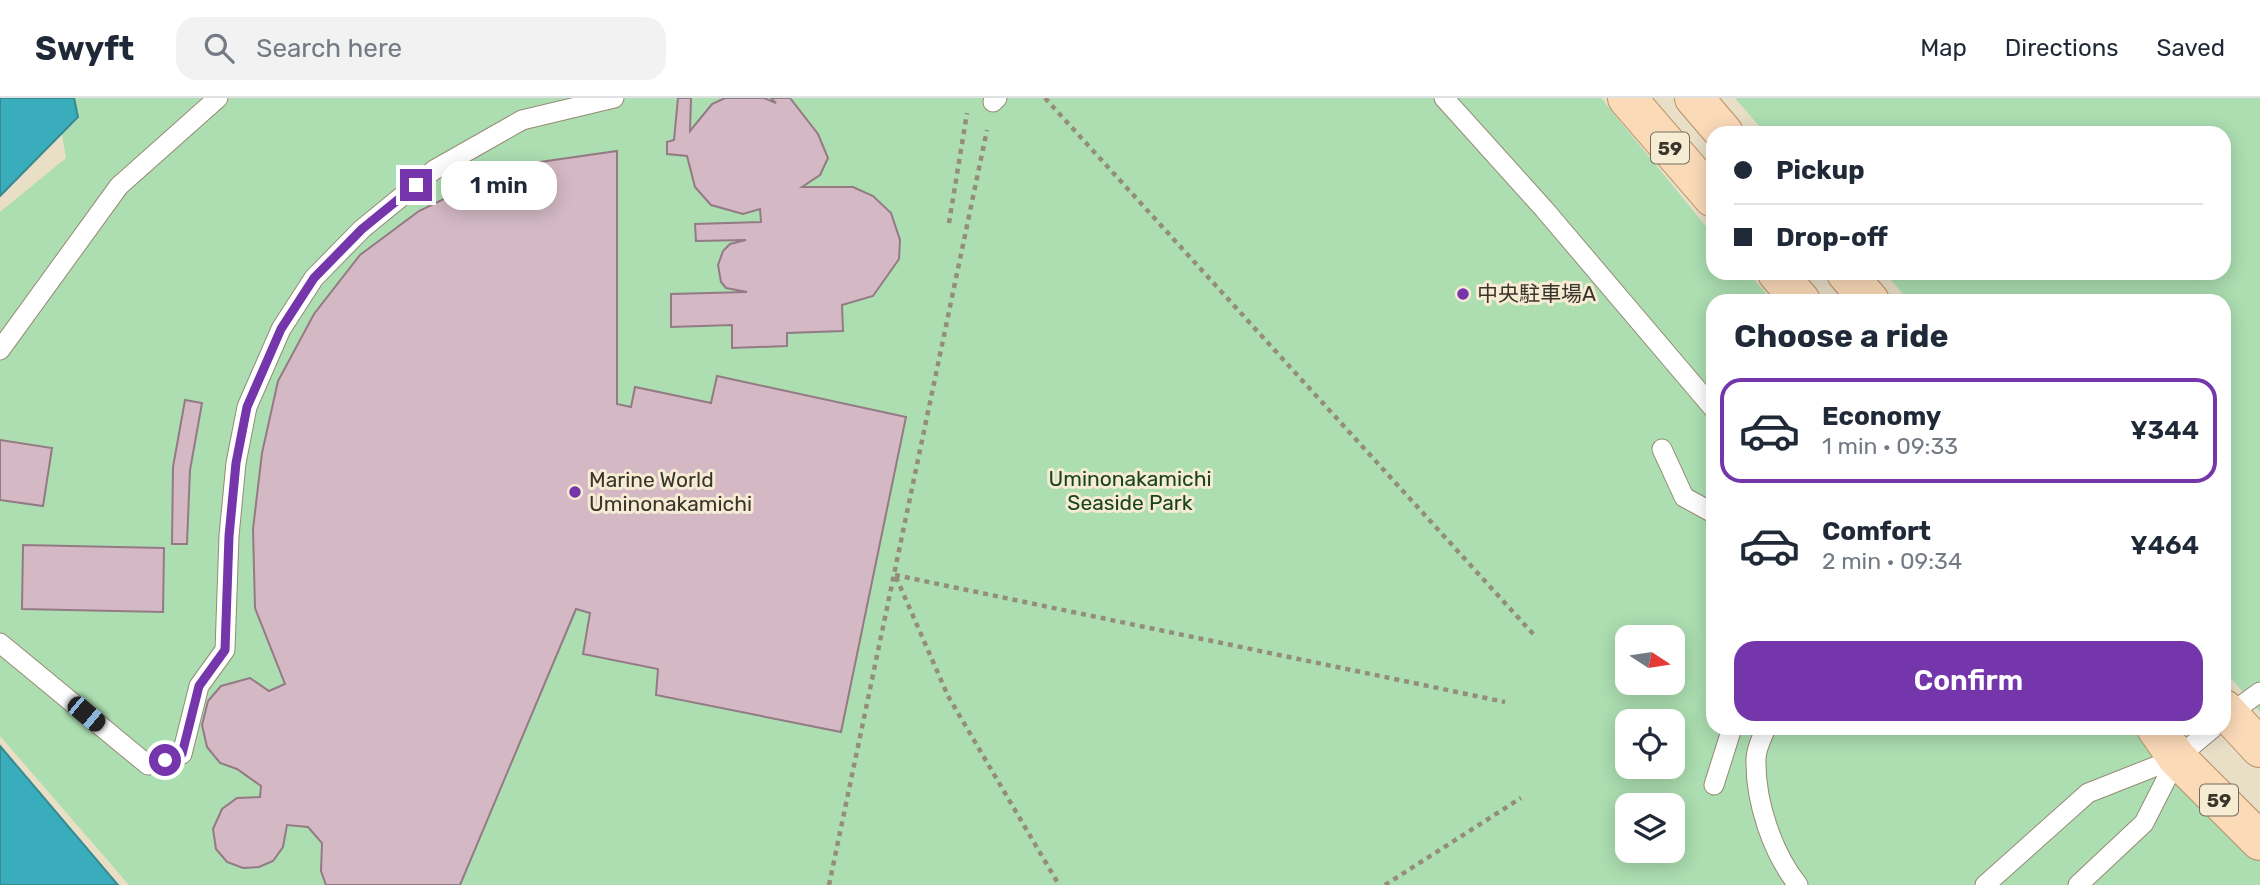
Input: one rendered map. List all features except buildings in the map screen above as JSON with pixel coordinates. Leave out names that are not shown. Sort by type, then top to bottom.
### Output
[{"type":"main road","name":"59","points":[[1627,98],[1706,190]]},
{"type":"main road","name":"59","points":[[1694,98],[1718,126]]},
{"type":"main road","points":[[1783,280],[1795,294]]},
{"type":"main road","points":[[1852,280],[1864,294]]},
{"type":"main road","points":[[2231,724],[2260,748]]},
{"type":"main road","name":"59","points":[[2167,743],[2260,841]]},
{"type":"lane","points":[[0,350],[119,186],[218,98]]},
{"type":"lane","points":[[0,643],[148,765],[182,754],[199,686],[225,650],[230,524],[236,463],[247,407],[281,329],[314,278],[362,229],[434,170],[522,120],[614,98]]},
{"type":"lane","points":[[1444,98],[1544,209],[1706,400]]},
{"type":"lane","points":[[1662,449],[1684,497],[1706,509]]},
{"type":"lane","points":[[2231,711],[2260,692]]},
{"type":"lane","points":[[1714,785],[1730,735]]},
{"type":"lane","points":[[1763,735],[1755,756],[1760,802],[1783,866],[1798,885]]},
{"type":"lane","points":[[1985,885],[2088,793],[2184,735]]},
{"type":"lane","points":[[2078,885],[2144,823],[2167,743]]},
{"type":"path","points":[[1045,98],[1535,636]]},
{"type":"path","points":[[829,885],[995,100]]},
{"type":"path","points":[[949,223],[969,102]]},
{"type":"path","points":[[895,575],[1505,702]]},
{"type":"path","points":[[895,575],[948,696],[1059,885]]},
{"type":"path","points":[[1385,885],[1521,798]]},
{"type":"green space","name":"Uminonakamichi Seaside Park","points":[[56,98],[1601,98],[1706,226],[1706,280],[1754,280],[1767,294],[1706,294],[1706,735],[2166,735],[2260,838],[2260,885],[129,885],[0,736],[0,212],[66,158]]},
{"type":"green space","points":[[1735,98],[2260,98],[2260,712],[2231,678],[2231,294],[1903,294],[1891,280],[2231,280],[2231,126],[1759,126]]},
{"type":"water","points":[[0,98],[74,98],[78,117],[0,196]]},
{"type":"water","points":[[0,746],[118,885],[0,885]]},
{"type":"place","name":"中央駐車場A","points":[[1463,294]]},
{"type":"place","name":"Marine World Uminonakamichi","points":[[575,492]]},
{"type":"route","points":[[165,760],[182,754],[199,686],[225,650],[229,536],[236,463],[247,407],[281,329],[314,278],[362,229],[416,185]]}]
